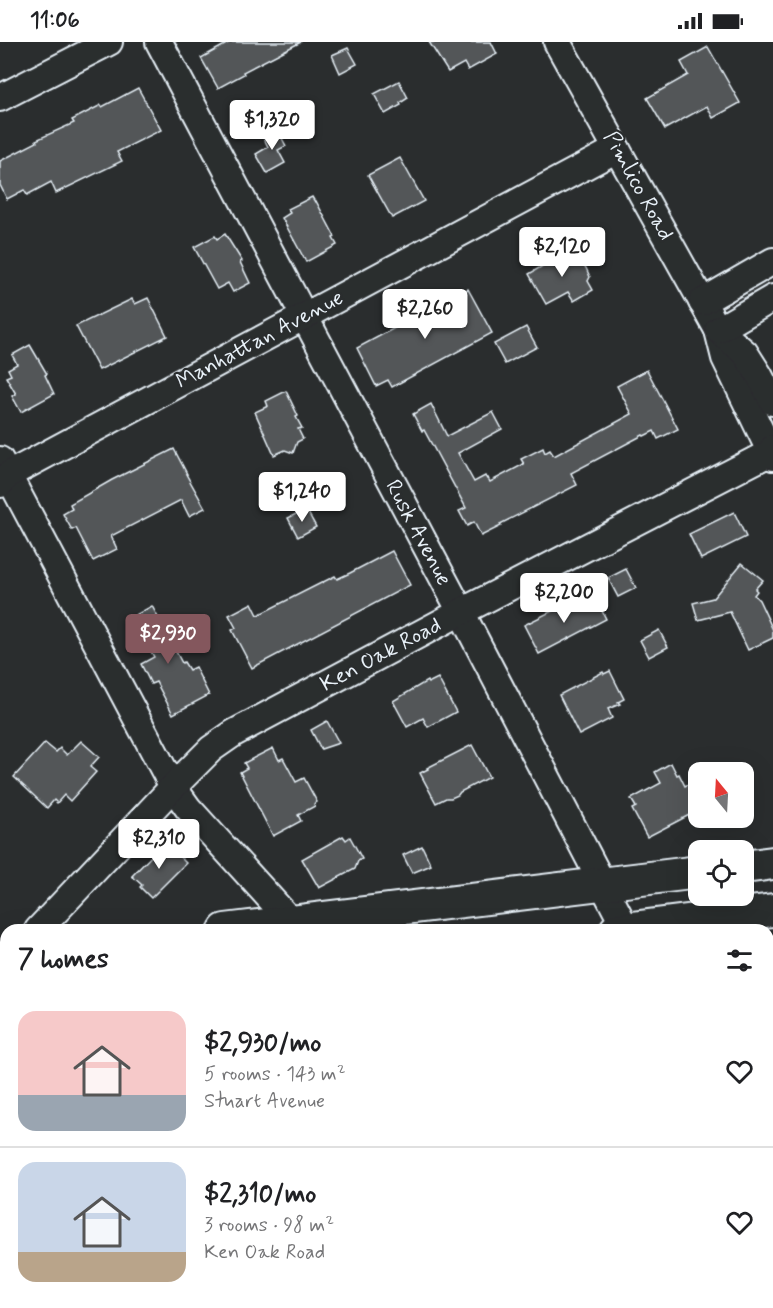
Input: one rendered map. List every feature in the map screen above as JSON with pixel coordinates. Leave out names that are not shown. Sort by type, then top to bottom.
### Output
[{"type":"main road","points":[[754,866],[773,863]]},
{"type":"main road","points":[[310,924],[688,873]]},
{"type":"main road","points":[[661,924],[773,910]]},
{"type":"street","points":[[0,98],[109,42]]},
{"type":"street","name":"Rusk Avenue","points":[[159,42],[603,884],[619,924]]},
{"type":"street","name":"Pimlico Road","points":[[556,42],[718,330],[725,358],[772,452]]},
{"type":"street","name":"Manhattan Avenue","points":[[3,473],[303,317],[617,149]]},
{"type":"street","points":[[702,302],[773,261]]},
{"type":"street","points":[[718,330],[773,298]]},
{"type":"street","name":"Pimlico Road","points":[[718,330],[745,353],[773,402]]},
{"type":"street","name":"Ken Oak Road","points":[[44,924],[173,788],[212,749],[234,733],[461,612],[772,452]]},
{"type":"street","points":[[3,473],[173,788],[188,808],[293,924]]},
{"type":"building","points":[[230,42],[301,42],[243,72],[244,74],[218,88],[201,58]]},
{"type":"building","points":[[429,42],[491,42],[497,54],[468,70],[464,63],[448,72]]},
{"type":"building","points":[[708,47],[740,103],[713,118],[707,106],[665,129],[647,98],[688,75],[681,62]]},
{"type":"building","points":[[348,48],[357,64],[340,73],[332,55]]},
{"type":"building","points":[[399,81],[408,98],[385,114],[374,94]]},
{"type":"building","points":[[138,88],[161,130],[117,152],[122,161],[56,193],[51,182],[27,195],[24,190],[7,199],[0,185],[0,161],[37,142],[36,140],[74,123],[72,120]]},
{"type":"building","points":[[276,127],[286,146],[278,150],[285,163],[267,173],[256,154],[268,147],[262,134]]},
{"type":"building","points":[[400,158],[424,201],[392,218],[368,175]]},
{"type":"building","points":[[312,197],[335,237],[333,238],[337,245],[306,262],[282,218],[290,213],[288,209]]},
{"type":"building","points":[[225,234],[242,261],[240,262],[250,283],[233,292],[228,283],[217,289],[194,247],[215,236],[217,239]]},
{"type":"building","points":[[571,249],[576,252],[586,268],[590,277],[588,281],[593,290],[574,301],[568,292],[546,304],[529,274]]},
{"type":"building","points":[[468,289],[492,333],[392,387],[388,380],[376,386],[357,348]]},
{"type":"building","points":[[148,298],[167,336],[99,370],[76,326],[132,299],[135,304]]},
{"type":"building","points":[[526,327],[537,347],[505,364],[494,344]]},
{"type":"building","points":[[30,345],[47,374],[45,375],[54,394],[21,412],[12,396],[16,394],[6,377],[11,375],[8,369],[17,364],[12,355]]},
{"type":"building","points":[[647,370],[678,429],[658,439],[654,431],[643,435],[571,473],[577,485],[481,536],[474,522],[467,526],[459,511],[466,508],[413,414],[431,404],[447,436],[493,412],[502,429],[458,453],[474,482],[485,476],[490,482],[524,464],[521,459],[543,448],[545,453],[550,450],[554,456],[632,414],[617,386]]},
{"type":"building","points":[[286,391],[298,416],[296,417],[302,428],[298,429],[303,439],[297,442],[293,453],[285,450],[274,455],[255,412],[268,406],[266,401]]},
{"type":"building","points":[[174,449],[205,508],[189,516],[181,500],[111,536],[117,549],[93,561],[76,528],[72,530],[63,514],[72,509],[70,504]]},
{"type":"building","points":[[306,509],[316,527],[298,537],[288,518]]},
{"type":"building","points":[[734,512],[746,537],[701,559],[689,534]]},
{"type":"building","points":[[392,551],[410,585],[252,668],[232,630],[236,628],[229,615],[252,603],[258,615],[335,576],[337,579]]},
{"type":"building","points":[[742,563],[763,580],[755,589],[757,591],[754,595],[759,600],[773,630],[773,638],[748,650],[730,612],[698,620],[693,603],[713,598]]},
{"type":"building","points":[[626,569],[636,588],[618,597],[608,578]]},
{"type":"building","points":[[595,597],[606,619],[539,654],[524,625],[572,601],[575,608]]},
{"type":"building","points":[[152,606],[182,663],[184,662],[189,670],[195,667],[209,695],[173,714],[156,682],[151,684],[141,664],[154,657],[132,617]]},
{"type":"building","points":[[659,630],[668,647],[649,657],[640,640]]},
{"type":"building","points":[[610,671],[624,699],[618,702],[620,704],[608,709],[612,718],[579,735],[559,695],[603,672],[604,674]]},
{"type":"building","points":[[438,678],[456,712],[428,727],[423,718],[407,727],[393,701],[427,681],[428,683]]},
{"type":"building","points":[[327,721],[339,743],[321,749],[311,730]]},
{"type":"building","points":[[81,741],[99,757],[90,767],[96,772],[70,801],[64,795],[57,803],[54,800],[47,808],[14,777],[45,743],[56,752],[60,748],[67,755]]},
{"type":"building","points":[[472,745],[489,777],[458,795],[436,803],[420,773]]},
{"type":"building","points":[[273,748],[279,760],[283,758],[296,782],[304,778],[317,802],[315,806],[298,815],[301,821],[273,836],[240,772],[247,768],[244,763]]},
{"type":"building","points":[[671,763],[685,786],[688,784],[688,816],[647,837],[632,809],[636,807],[631,799],[661,783],[655,772]]},
{"type":"building","points":[[343,836],[346,840],[350,837],[362,859],[358,861],[355,869],[319,888],[302,859]]},
{"type":"building","points":[[165,842],[186,863],[151,898],[132,876]]},
{"type":"building","points":[[422,846],[431,865],[412,873],[403,855]]}]
